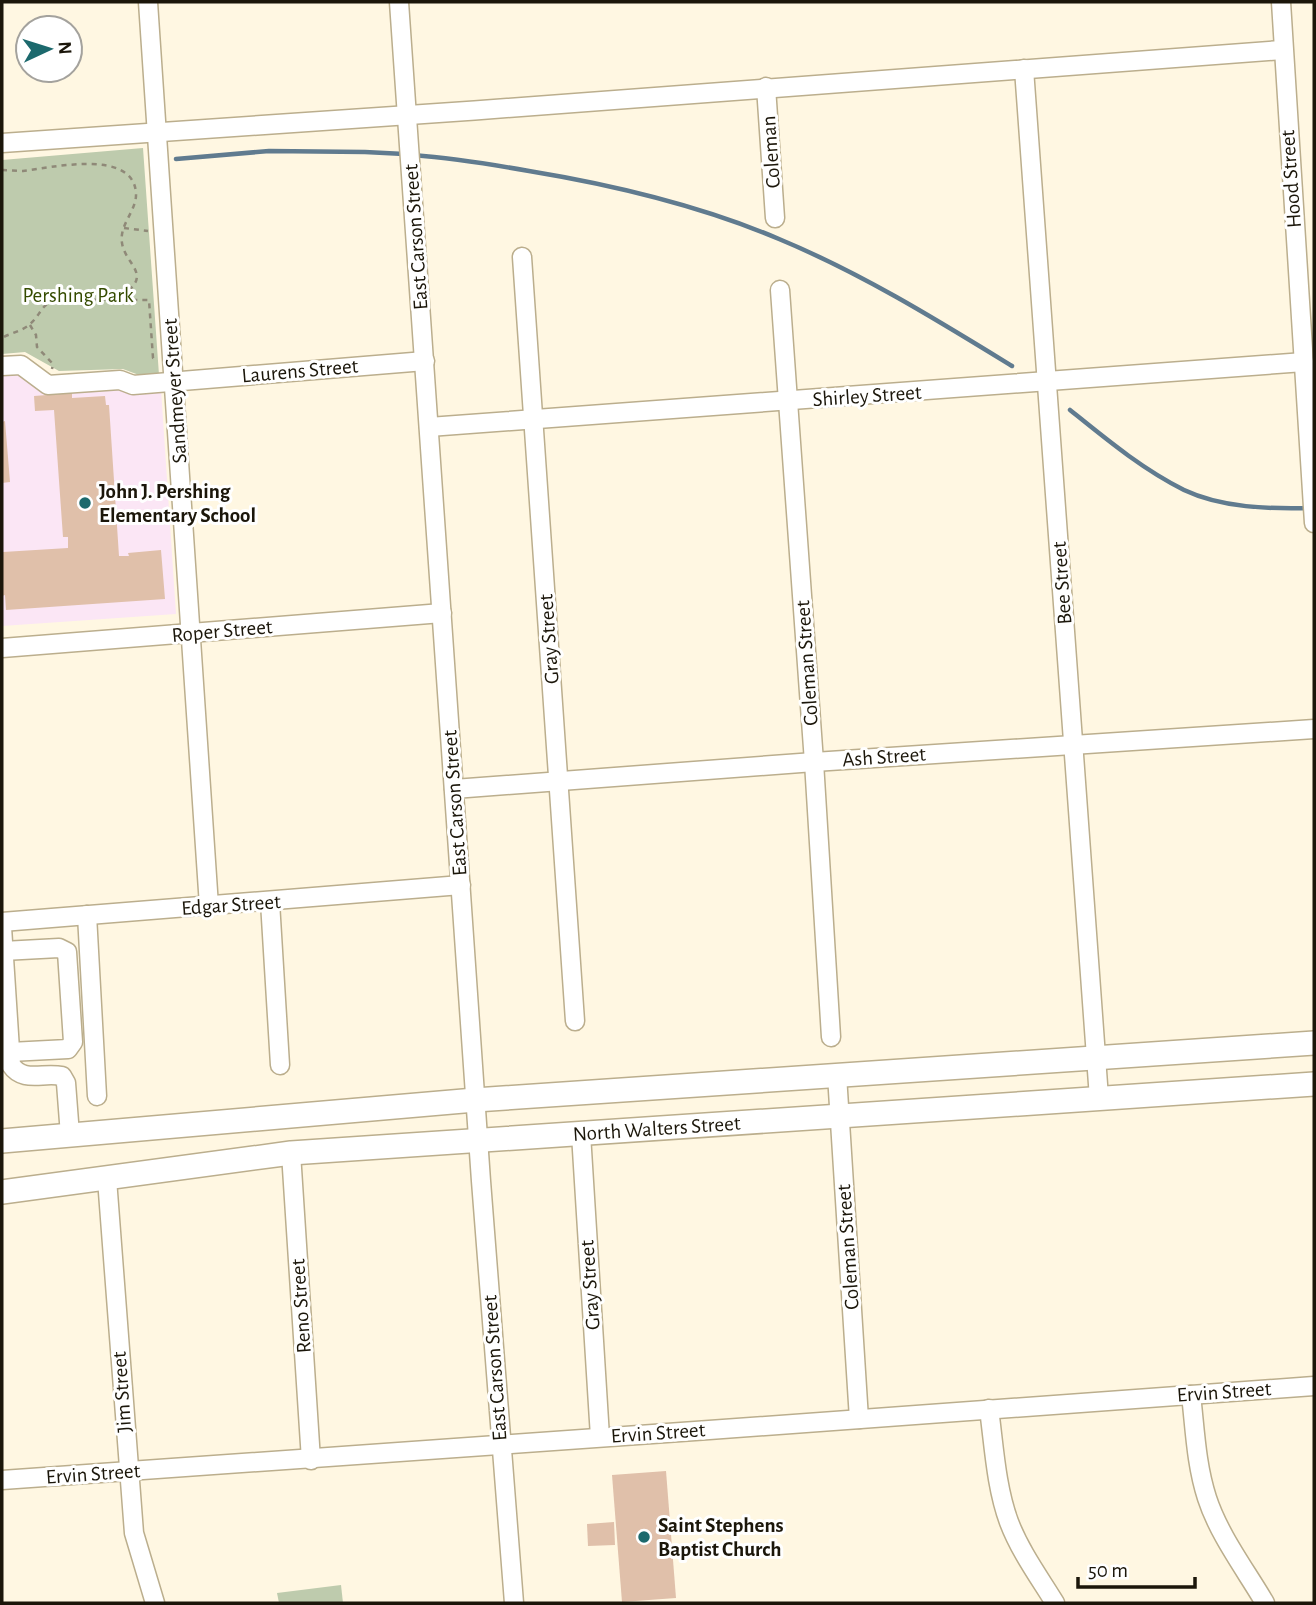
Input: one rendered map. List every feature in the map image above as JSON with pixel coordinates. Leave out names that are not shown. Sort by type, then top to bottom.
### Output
[{"type":"main road","name":"North Walters Street","points":[[2,1141],[475,1100],[1314,1043]]},
{"type":"main road","name":"North Walters Street","points":[[2,1192],[291,1153],[1314,1084]]},
{"type":"street","name":"Sandmeyer Street","points":[[148,2],[159,133],[209,906]]},
{"type":"street","name":"East Carson Street","points":[[399,2],[475,1100],[514,1603]]},
{"type":"street","name":"Hood Street","points":[[1281,2],[1314,521]]},
{"type":"street","points":[[2,144],[1282,50]]},
{"type":"street","name":"Bee Street","points":[[1024,68],[1099,1098]]},
{"type":"street","name":"Coleman","points":[[766,87],[775,218]]},
{"type":"street","name":"Gray Street","points":[[522,257],[575,1021]]},
{"type":"street","name":"Coleman Street","points":[[780,290],[831,1037]]},
{"type":"street","name":"Laurens Street","points":[[48,385],[120,380],[133,385],[425,361]]},
{"type":"street","name":"Shirley Street","points":[[429,428],[1304,362]]},
{"type":"street","points":[[2,366],[20,365],[48,385]]},
{"type":"street","name":"Roper Street","points":[[2,648],[442,613]]},
{"type":"street","name":"Ash Street","points":[[454,789],[1314,729]]},
{"type":"street","name":"Edgar Street","points":[[2,924],[461,886]]},
{"type":"street","points":[[270,902],[280,1065]]},
{"type":"street","points":[[86,915],[97,1096]]},
{"type":"street","points":[[2,924],[11,1065],[16,1073],[25,1077],[52,1074],[62,1076],[66,1083],[70,1135]]},
{"type":"street","points":[[3,951],[59,948],[67,952],[68,965],[73,1042],[68,1049],[10,1052]]},
{"type":"street","name":"Coleman Street","points":[[837,1075],[859,1419]]},
{"type":"street","name":"Gray Street","points":[[581,1134],[600,1437]]},
{"type":"street","name":"Reno Street","points":[[291,1153],[311,1460]]},
{"type":"street","name":"Jim Street","points":[[107,1178],[134,1533],[155,1603]]},
{"type":"street","name":"Ervin Street","points":[[2,1480],[311,1460],[1314,1385]]},
{"type":"street","points":[[1191,1395],[1198,1459],[1207,1498],[1219,1525],[1265,1603]]},
{"type":"street","points":[[989,1409],[1001,1494],[1010,1523],[1022,1550],[1055,1603]]},
{"type":"path","points":[[2,170],[20,171],[74,164],[104,165],[120,169],[132,181],[136,195],[135,203],[124,222],[122,235],[124,251],[137,273],[136,279],[124,294],[106,299],[57,300],[46,304],[30,325],[2,338]]},
{"type":"path","points":[[124,228],[144,232],[164,229]]},
{"type":"path","points":[[124,294],[134,300],[149,300],[149,306]]},
{"type":"path","points":[[30,325],[36,335],[37,347],[53,364],[48,385]]},
{"type":"shaded area","name":"John J. Pershing Elementary School","points":[[18,374],[51,391],[161,389],[176,614],[2,626],[2,375]]},
{"type":"green space","name":"Pershing Park","points":[[143,148],[159,375],[139,375],[123,369],[59,371],[25,352],[2,354],[2,160]]},
{"type":"green space","points":[[341,1585],[343,1603],[279,1603],[277,1593]]},
{"type":"building","points":[[72,393],[72,398],[105,396],[106,405],[109,405],[119,556],[161,550],[165,599],[6,610],[5,595],[2,596],[3,552],[68,548],[68,537],[63,537],[54,410],[35,411],[34,396]]},
{"type":"building","points":[[5,421],[10,482],[2,483],[2,422]]},
{"type":"building","name":"Saint Stephens Baptist Church","points":[[666,1471],[676,1598],[622,1602],[612,1475]]},
{"type":"building","points":[[614,1522],[615,1545],[588,1546],[587,1524]]},
{"type":"waterway","points":[[176,159],[269,151],[404,154]]},
{"type":"waterway","points":[[413,155],[485,164],[593,183],[656,197],[718,216],[809,252],[869,282],[1012,366]]},
{"type":"waterway","points":[[1070,410],[1139,463],[1184,490],[1230,504],[1310,508]]},
{"type":"place","name":"John J. Pershing Elementary School","points":[[85,503]]},
{"type":"place","name":"Saint Stephens Baptist Church","points":[[644,1537]]}]
